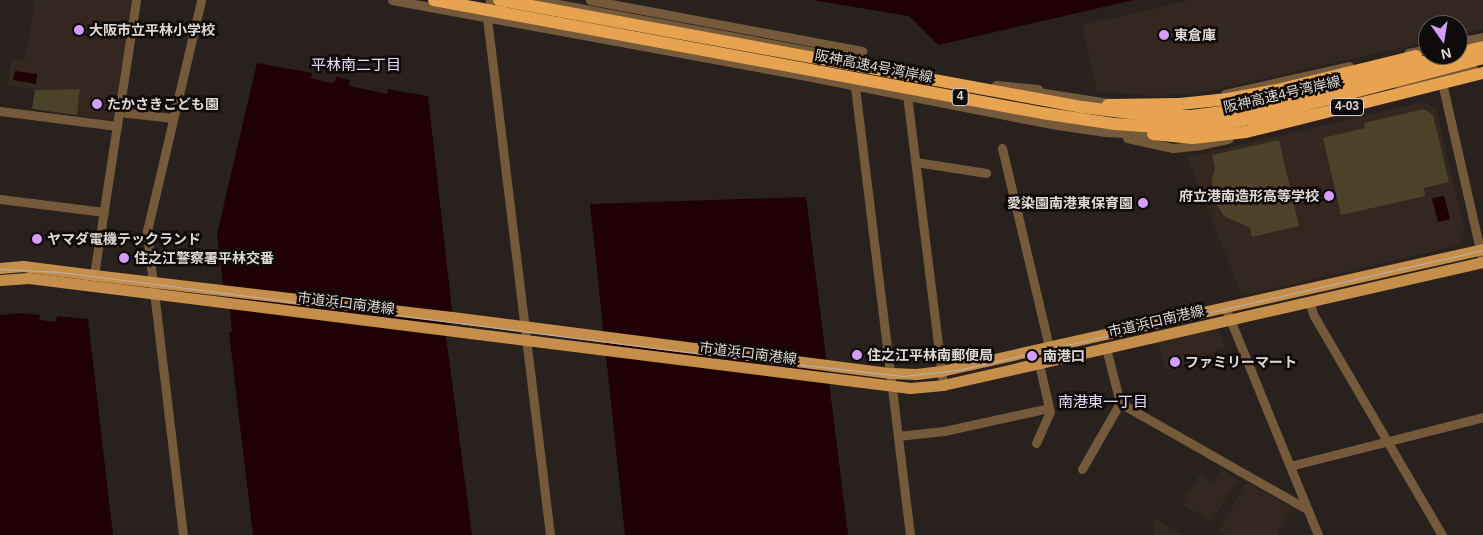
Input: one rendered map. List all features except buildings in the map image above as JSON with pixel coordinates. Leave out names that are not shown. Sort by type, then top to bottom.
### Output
[{"type":"highway","name":"阪神高速4号湾岸線","points":[[434,0],[1042,112],[1136,126],[1178,127],[1217,125],[1256,118],[1483,58]]},
{"type":"highway","name":"阪神高速4号湾岸線","points":[[499,0],[1030,97],[1130,114],[1172,117],[1201,115],[1258,106],[1418,64]]},
{"type":"highway","points":[[1468,49],[1483,45]]},
{"type":"highway","name":"4-03","points":[[1030,97],[1119,105],[1203,102],[1269,92],[1370,66],[1418,56]]},
{"type":"highway","name":"4-03","points":[[1042,112],[1148,133],[1184,137],[1211,136],[1262,128],[1483,73]]},
{"type":"main road","name":"市道浜口南港線","points":[[0,268],[23,266],[94,274],[452,316],[890,373],[916,374],[941,371],[1481,249]]},
{"type":"main road","name":"市道浜口南港線","points":[[0,280],[30,278],[892,387],[921,388],[1039,364],[1483,262]]},
{"type":"street","points":[[94,274],[136,0]]},
{"type":"street","points":[[183,535],[147,231],[201,0]]},
{"type":"street","points":[[392,0],[1105,132],[1173,148],[1200,145],[1483,78]]},
{"type":"street","points":[[490,0],[487,18],[528,341],[550,535]]},
{"type":"street","points":[[537,0],[996,86],[1130,106],[1188,109],[1251,100],[1418,59]]},
{"type":"street","points":[[590,0],[862,51]]},
{"type":"street","points":[[1468,40],[1483,37]]},
{"type":"street","points":[[996,86],[1129,101],[1174,100],[1221,94],[1418,51]]},
{"type":"street","points":[[869,63],[855,86],[910,535]]},
{"type":"street","points":[[1105,132],[1175,135],[1226,130],[1483,67]]},
{"type":"street","points":[[1443,87],[1483,262]]},
{"type":"street","points":[[907,96],[943,385]]},
{"type":"street","points":[[0,111],[117,126]]},
{"type":"street","points":[[119,112],[173,118]]},
{"type":"street","points":[[1002,148],[1049,347]]},
{"type":"street","points":[[916,162],[986,173]]},
{"type":"street","points":[[0,199],[104,212]]},
{"type":"street","points":[[1309,301],[1314,316],[1442,535]]},
{"type":"street","points":[[1225,307],[1318,535]]},
{"type":"street","points":[[1082,469],[1120,403],[1106,348]]},
{"type":"street","points":[[1036,443],[1050,412],[1039,364]]},
{"type":"street","points":[[1120,403],[1308,510]]},
{"type":"street","points":[[898,436],[944,431],[1049,408]]},
{"type":"street","points":[[1290,466],[1387,443],[1395,438],[1483,417]]},
{"type":"shaded area","name":"大阪市立平林小学校","points":[[35,0],[132,0],[114,117],[111,120],[77,115],[80,89],[39,91],[8,85],[11,59],[25,60]]},
{"type":"shaded area","points":[[813,0],[1134,0],[938,45],[909,16]]},
{"type":"shaded area","points":[[1191,0],[1483,0],[1483,29],[1468,33],[1468,15],[1418,15],[1418,44],[1200,93],[1153,96],[1097,91],[1082,25]]},
{"type":"shaded area","points":[[257,63],[312,73],[311,78],[331,83],[335,82],[336,77],[350,80],[349,86],[387,94],[388,89],[428,96],[452,310],[446,336],[472,535],[253,535],[229,333],[232,332],[230,310],[223,282],[217,234]]},
{"type":"shaded area","points":[[15,71],[37,74],[36,84],[13,80]]},
{"type":"shaded area","points":[[80,89],[77,115],[32,109],[35,90]]},
{"type":"shaded area","name":"府立港南造形高等学校","points":[[1423,102],[1436,109],[1465,234],[1457,246],[1242,296],[1187,157]]},
{"type":"shaded area","points":[[1424,109],[1433,115],[1449,182],[1424,188],[1425,196],[1341,215],[1323,138],[1365,128],[1364,123]]},
{"type":"shaded area","points":[[1279,140],[1299,226],[1252,237],[1250,228],[1224,216],[1217,205],[1212,190],[1212,178],[1215,168],[1212,155]]},
{"type":"shaded area","points":[[1444,196],[1450,219],[1438,222],[1432,198]]},
{"type":"shaded area","points":[[806,197],[848,535],[625,535],[590,204]]},
{"type":"shaded area","points":[[23,313],[40,315],[39,320],[56,322],[57,316],[88,319],[113,535],[0,535],[0,315]]},
{"type":"shaded area","points":[[1215,329],[1219,331],[1225,347],[1183,366],[1165,370],[1158,342]]},
{"type":"shaded area","points":[[1221,469],[1237,479],[1212,522],[1182,505],[1199,475],[1213,483]]},
{"type":"shaded area","points":[[1246,482],[1292,508],[1277,535],[1227,535],[1219,530]]},
{"type":"shaded area","points":[[1155,519],[1183,535],[1155,535],[1153,523]]},
{"type":"tram line","points":[[0,269],[61,272],[670,350],[903,376],[958,370],[1483,250]]},
{"type":"place","name":"大阪市立平林小学校","points":[[79,30]]},
{"type":"place","name":"東倉庫","points":[[1164,35]]},
{"type":"place","name":"たかさきこども園","points":[[97,104]]},
{"type":"place","name":"府立港南造形高等学校","points":[[1329,196]]},
{"type":"place","name":"愛染園南港東保育園","points":[[1143,203]]},
{"type":"place","name":"ヤマダ電機テックランド","points":[[37,239]]},
{"type":"place","name":"住之江警察署平林交番","points":[[124,258]]},
{"type":"place","name":"住之江平林南郵便局","points":[[857,355]]},
{"type":"place","name":"南港口","points":[[1032,356]]},
{"type":"place","name":"ファミリーマート","points":[[1175,362]]},
{"type":"district","name":"平林南二丁目","points":[[356,65]]},
{"type":"district","name":"南港東一丁目","points":[[1103,402]]}]
